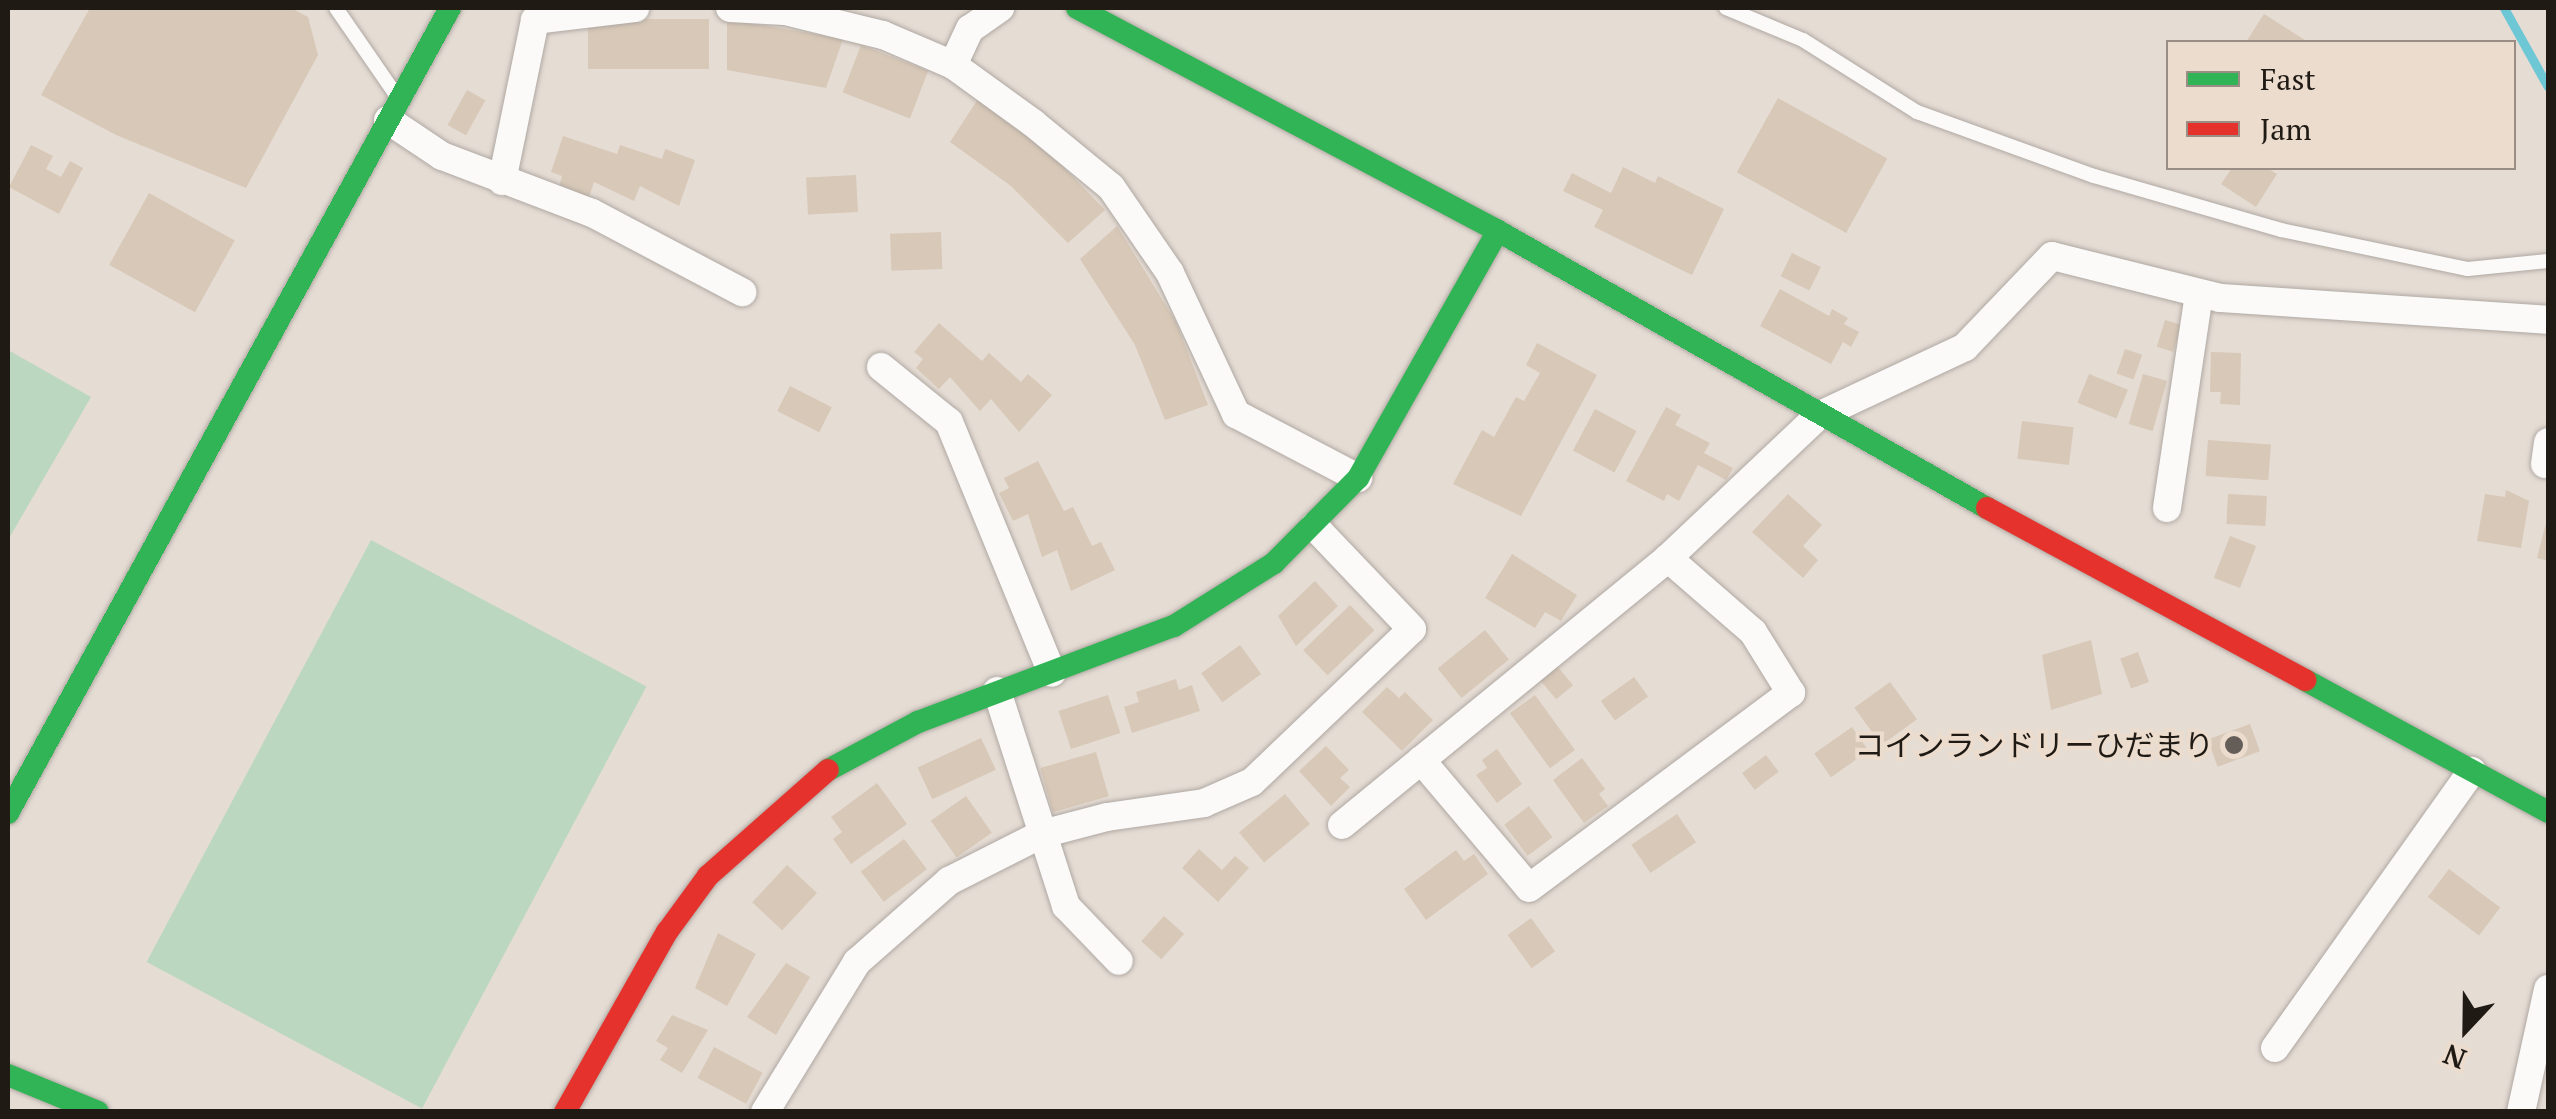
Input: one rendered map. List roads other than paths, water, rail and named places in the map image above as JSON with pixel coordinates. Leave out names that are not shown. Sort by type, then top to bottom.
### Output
[{"type":"street","points":[[8,813],[450,8]]},
{"type":"street","points":[[502,181],[536,20],[635,8]]},
{"type":"street","points":[[730,8],[786,11],[883,35],[953,65],[1111,187],[1170,273],[1236,414],[1358,478]]},
{"type":"street","points":[[953,65],[970,29],[1000,8]]},
{"type":"street","points":[[1077,8],[1498,231],[1818,416],[2548,812]]},
{"type":"street","points":[[394,110],[442,156],[592,213],[742,292]]},
{"type":"street","points":[[569,1110],[666,932],[750,833],[861,747],[997,690],[1158,633],[1226,598],[1314,526],[1358,478],[1498,231]]},
{"type":"street","points":[[1342,825],[1668,558],[1818,416],[1965,347],[2052,256],[2199,295],[2548,320]]},
{"type":"street","points":[[2167,508],[2199,295]]},
{"type":"street","points":[[881,367],[949,422],[1052,673]]},
{"type":"street","points":[[765,1112],[839,988],[898,920],[949,881],[1042,834],[1107,816],[1204,804],[1252,782],[1412,630],[1314,526]]},
{"type":"street","points":[[1421,760],[1529,888],[1791,693],[1753,632],[1668,558]]},
{"type":"street","points":[[997,690],[1066,906],[1119,961]]},
{"type":"street","points":[[2275,1048],[2472,771]]},
{"type":"street","points":[[2521,1112],[2548,989]]},
{"type":"street","points":[[8,1075],[98,1112]]},
{"type":"lane","points":[[336,8],[394,110]]},
{"type":"lane","points":[[1726,8],[1803,40],[1917,112],[2094,176],[2280,230],[2468,269],[2548,261]]},
{"type":"waterway","points":[[2504,8],[2548,87]]},
{"type":"place","name":"コインランドリーひだまり","points":[[2234,745]]}]
